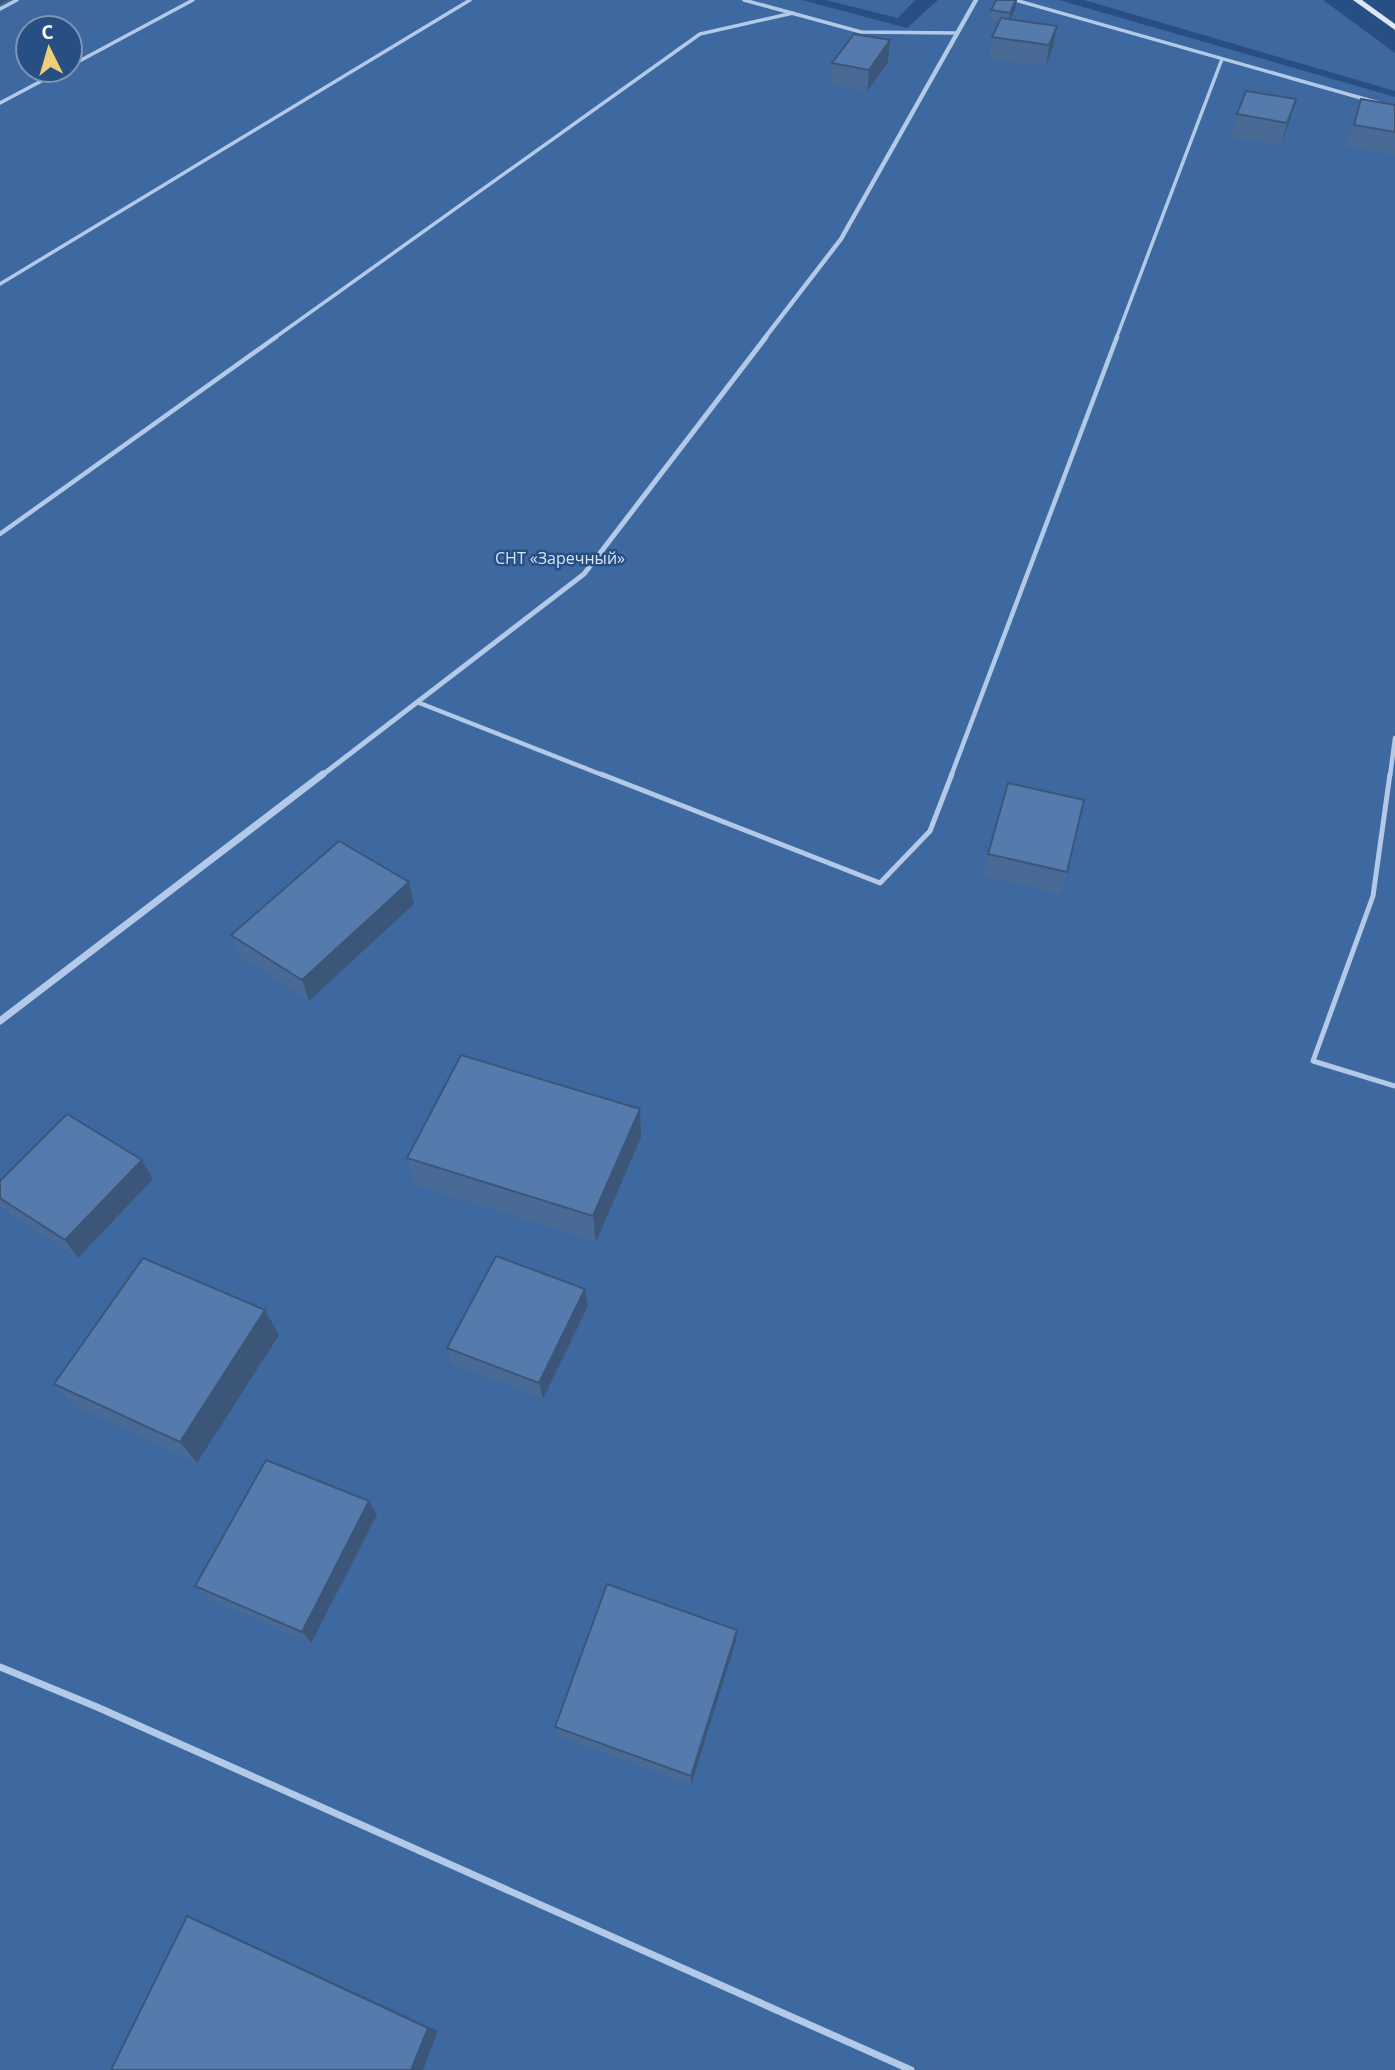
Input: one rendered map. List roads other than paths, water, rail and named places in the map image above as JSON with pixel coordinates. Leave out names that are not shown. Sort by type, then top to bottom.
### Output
[{"type":"street","points":[[0,1021],[584,574],[841,239],[976,0]]},
{"type":"street","points":[[1357,0],[1395,28]]},
{"type":"lane","points":[[0,9],[16,0]]},
{"type":"lane","points":[[84,58],[193,0]]},
{"type":"lane","points":[[0,284],[470,0]]},
{"type":"lane","points":[[744,0],[862,32],[957,33]]},
{"type":"lane","points":[[1015,0],[1382,104]]},
{"type":"lane","points":[[0,534],[700,34],[793,13]]},
{"type":"lane","points":[[417,702],[880,883],[930,831],[1223,59]]},
{"type":"lane","points":[[0,103],[36,84]]},
{"type":"lane","points":[[1395,738],[1373,896],[1313,1062],[1395,1086]]},
{"type":"lane","points":[[0,1667],[110,1713],[911,2070]]},
{"type":"park label","name":"СНТ «Заречный»","points":[[560,558]]}]
